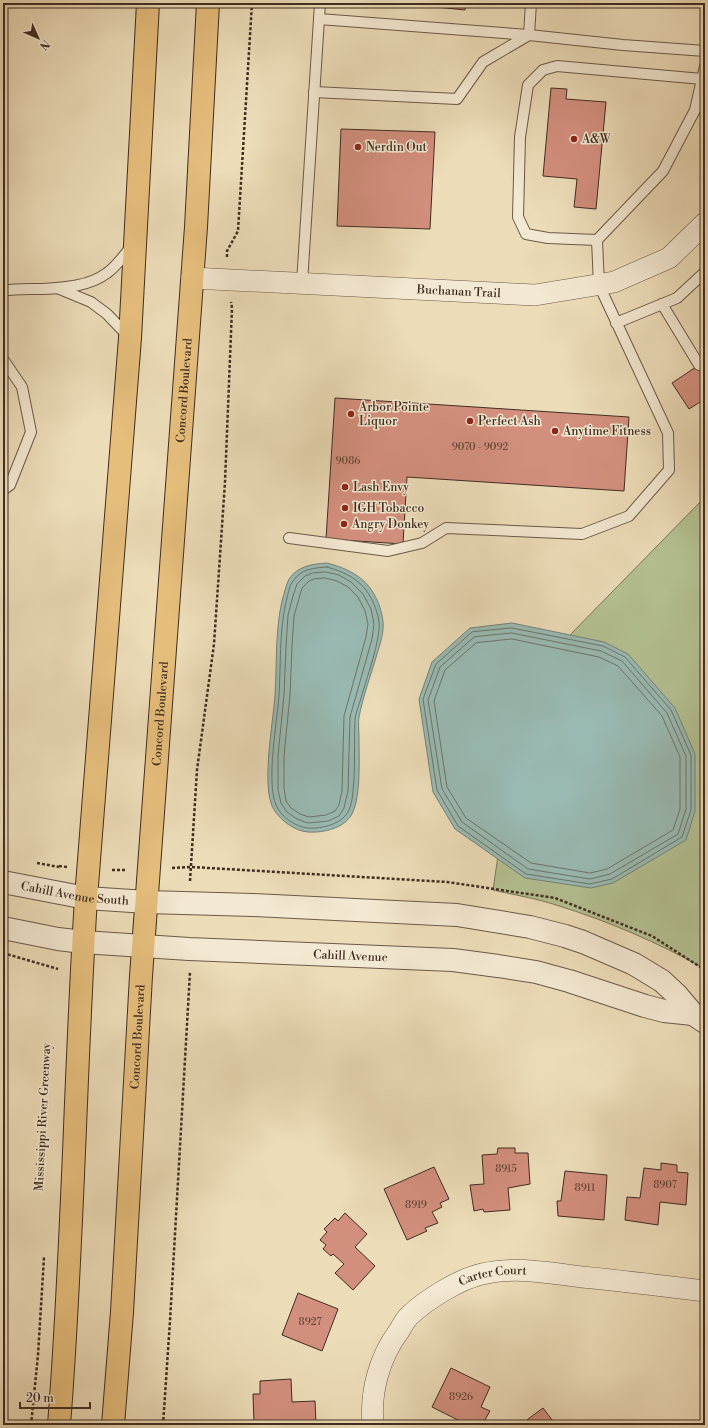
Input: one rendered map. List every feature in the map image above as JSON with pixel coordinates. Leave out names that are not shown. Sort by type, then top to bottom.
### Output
[{"type":"main road","points":[[59,1425],[64,1353],[83,942],[130,338],[148,3]]},
{"type":"main road","name":"Concord Boulevard","points":[[113,1425],[122,1312],[143,946],[192,278],[208,3]]},
{"type":"street","name":"Buchanan Trail","points":[[192,278],[535,295],[614,282],[669,258],[705,223]]},
{"type":"street","name":"Cahill Avenue South","points":[[3,882],[86,898],[147,902]]},
{"type":"street","name":"Cahill Avenue","points":[[147,902],[457,915],[530,927],[582,942],[634,964],[662,981],[699,1018]]},
{"type":"street","name":"Cahill Avenue","points":[[3,928],[58,939],[83,942],[189,949],[453,960],[536,972],[569,981],[645,1006],[699,1018]]},
{"type":"street","name":"Carter Court","points":[[373,1425],[372,1411],[377,1376],[390,1343],[409,1317],[434,1296],[465,1280],[481,1274],[499,1271],[531,1271],[705,1290]]},
{"type":"lane","points":[[302,283],[320,3]]},
{"type":"lane","points":[[529,35],[531,3]]},
{"type":"lane","points":[[319,19],[529,35],[623,45],[705,51]]},
{"type":"lane","points":[[314,92],[457,99],[483,62],[529,35]]},
{"type":"lane","points":[[597,240],[548,238],[526,234],[518,217],[520,137],[528,85],[543,70],[557,66],[702,79]]},
{"type":"lane","points":[[289,538],[388,551],[422,543],[446,528],[582,534],[629,516],[669,470],[668,433],[599,285],[597,240],[663,171],[696,110],[705,66]]},
{"type":"lane","points":[[3,291],[57,288],[97,280],[108,273],[135,241]]},
{"type":"lane","points":[[616,323],[677,298],[705,272]]},
{"type":"lane","points":[[57,288],[92,302],[107,314],[130,338]]},
{"type":"lane","points":[[662,304],[699,365]]},
{"type":"lane","points":[[3,359],[22,387],[31,432],[10,485],[3,490]]},
{"type":"path","points":[[187,903],[192,867],[197,770],[214,644],[225,482],[232,308],[226,279],[227,251],[238,231],[252,3]]},
{"type":"path","points":[[31,862],[59,866],[57,893]]},
{"type":"path","points":[[58,939],[58,977]]},
{"type":"path","points":[[163,1425],[190,980],[189,949]]},
{"type":"path","points":[[3,953],[58,969]]},
{"type":"path","points":[[31,1425],[38,1355],[44,1255]]},
{"type":"green space","points":[[705,497],[705,969],[650,941],[594,918],[532,898],[493,890],[523,683]]},
{"type":"water","points":[[327,563],[348,570],[365,582],[376,597],[383,618],[383,630],[359,717],[359,765],[356,804],[350,817],[340,826],[321,832],[308,832],[292,827],[282,820],[272,806],[269,795],[268,768],[275,695],[278,624],[282,601],[289,579],[301,568]]},
{"type":"water","points":[[512,623],[604,642],[628,654],[675,708],[695,754],[695,811],[686,840],[613,883],[591,888],[525,878],[455,829],[433,792],[419,699],[432,662],[470,628]]},
{"type":"building","points":[[436,3],[466,3],[465,10],[436,7]]},
{"type":"building","name":"A&W","points":[[551,88],[567,89],[566,99],[606,102],[596,209],[574,207],[577,179],[543,176]]},
{"type":"building","points":[[341,129],[435,132],[430,229],[337,226]]},
{"type":"building","points":[[705,361],[705,399],[689,409],[672,383]]},
{"type":"building","points":[[335,398],[629,417],[624,491],[407,477],[403,544],[326,539]]},
{"type":"building","points":[[498,1148],[515,1148],[515,1153],[528,1153],[530,1184],[508,1188],[510,1210],[484,1212],[483,1209],[474,1211],[470,1185],[484,1184],[482,1155],[497,1154]]},
{"type":"building","points":[[661,1163],[677,1165],[677,1172],[688,1173],[686,1205],[660,1202],[658,1225],[625,1220],[627,1197],[640,1198],[644,1168],[661,1170]]},
{"type":"building","points":[[434,1167],[449,1199],[440,1203],[442,1207],[432,1212],[438,1223],[425,1228],[427,1231],[407,1240],[384,1189]]},
{"type":"building","points":[[565,1171],[607,1175],[604,1220],[558,1216],[557,1201],[561,1201]]},
{"type":"building","points":[[345,1213],[367,1234],[355,1247],[375,1266],[353,1290],[335,1273],[344,1264],[333,1254],[331,1256],[323,1249],[326,1245],[320,1240],[327,1232],[324,1229],[335,1218],[338,1221]]},
{"type":"building","points":[[298,1293],[338,1309],[322,1351],[282,1335]]},
{"type":"building","points":[[451,1368],[490,1387],[481,1407],[490,1411],[482,1425],[468,1425],[432,1407]]},
{"type":"building","points":[[291,1379],[292,1402],[315,1401],[316,1425],[268,1425],[268,1423],[254,1423],[253,1394],[260,1394],[260,1381]]},
{"type":"building","points":[[543,1408],[556,1425],[520,1425]]},
{"type":"place","name":"A&W","points":[[574,139]]},
{"type":"place","name":"Nerdin Out","points":[[358,147]]},
{"type":"place","name":"Arbor Pointe Liquor","points":[[351,414]]},
{"type":"place","name":"Perfect Ash","points":[[470,421]]},
{"type":"place","name":"Anytime Fitness","points":[[555,431]]},
{"type":"place","name":"Lash Envy","points":[[345,487]]},
{"type":"place","name":"IGH Tobacco","points":[[345,508]]},
{"type":"place","name":"Angry Donkey","points":[[344,524]]}]
